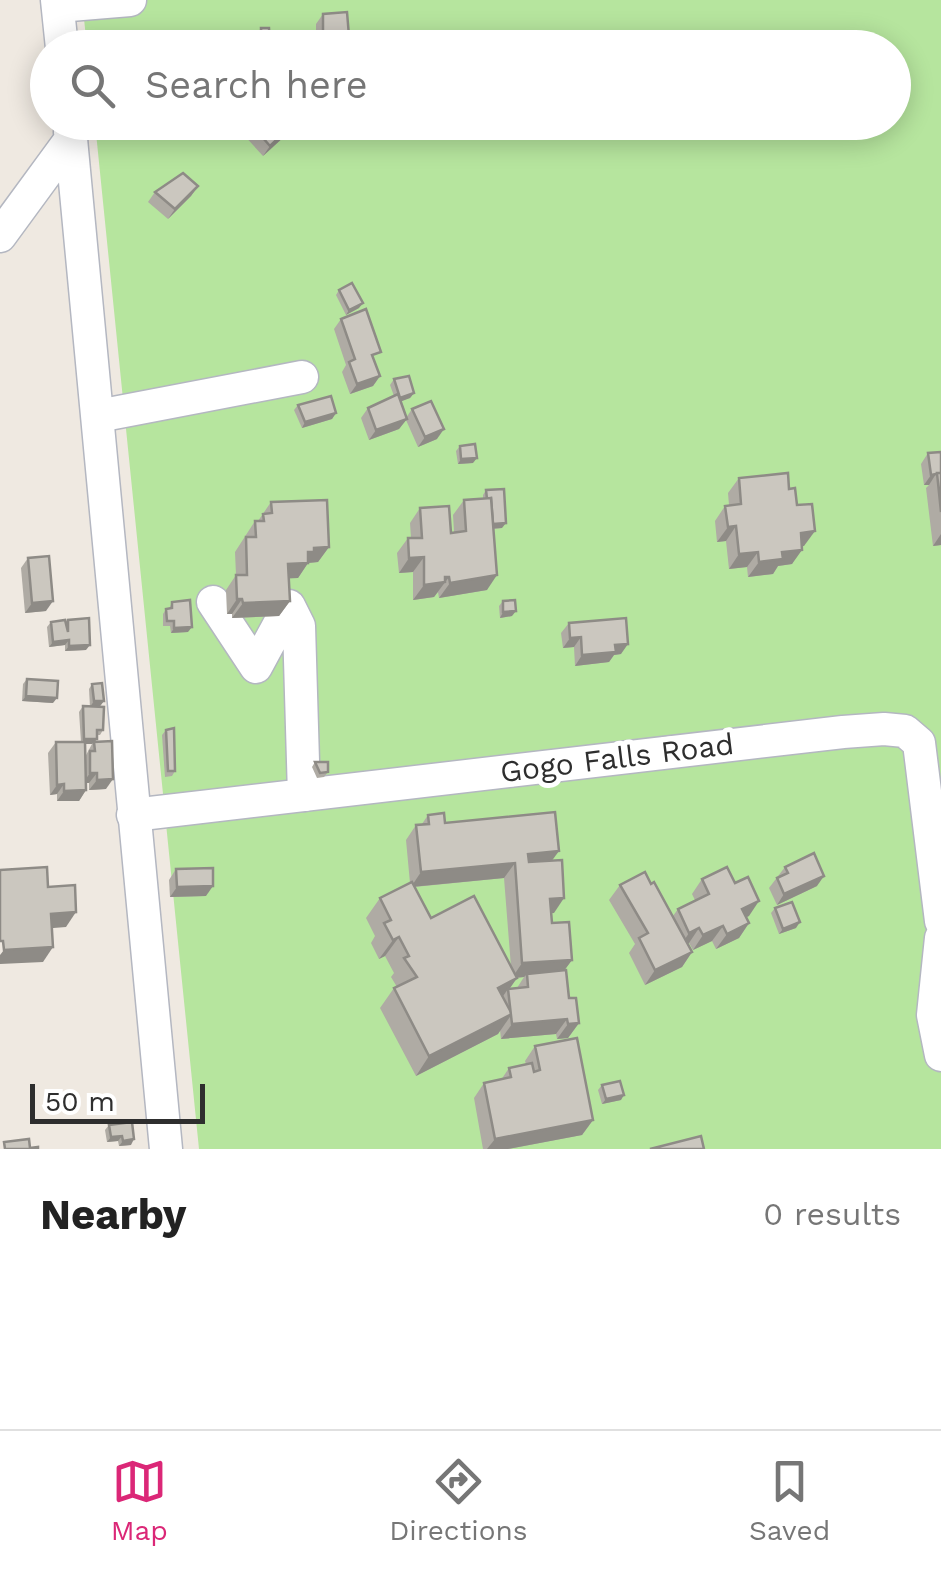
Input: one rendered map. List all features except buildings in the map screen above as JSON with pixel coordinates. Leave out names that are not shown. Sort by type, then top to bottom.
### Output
[{"type":"street","points":[[60,30],[58,3],[130,0]]},
{"type":"street","points":[[0,236],[64,140]]},
{"type":"street","points":[[71,140],[166,1149]]},
{"type":"street","points":[[98,416],[302,377]]},
{"type":"street","points":[[213,602],[256,667],[289,606],[294,616],[301,650],[304,795]]},
{"type":"street","name":"Gogo Falls Road","points":[[133,814],[843,732],[905,731],[918,743],[941,922]]},
{"type":"street","points":[[941,938],[933,1014],[941,1055]]},
{"type":"green space","points":[[82,0],[941,0],[941,1149],[199,1149],[97,140],[911,140],[911,30],[85,30]]}]
